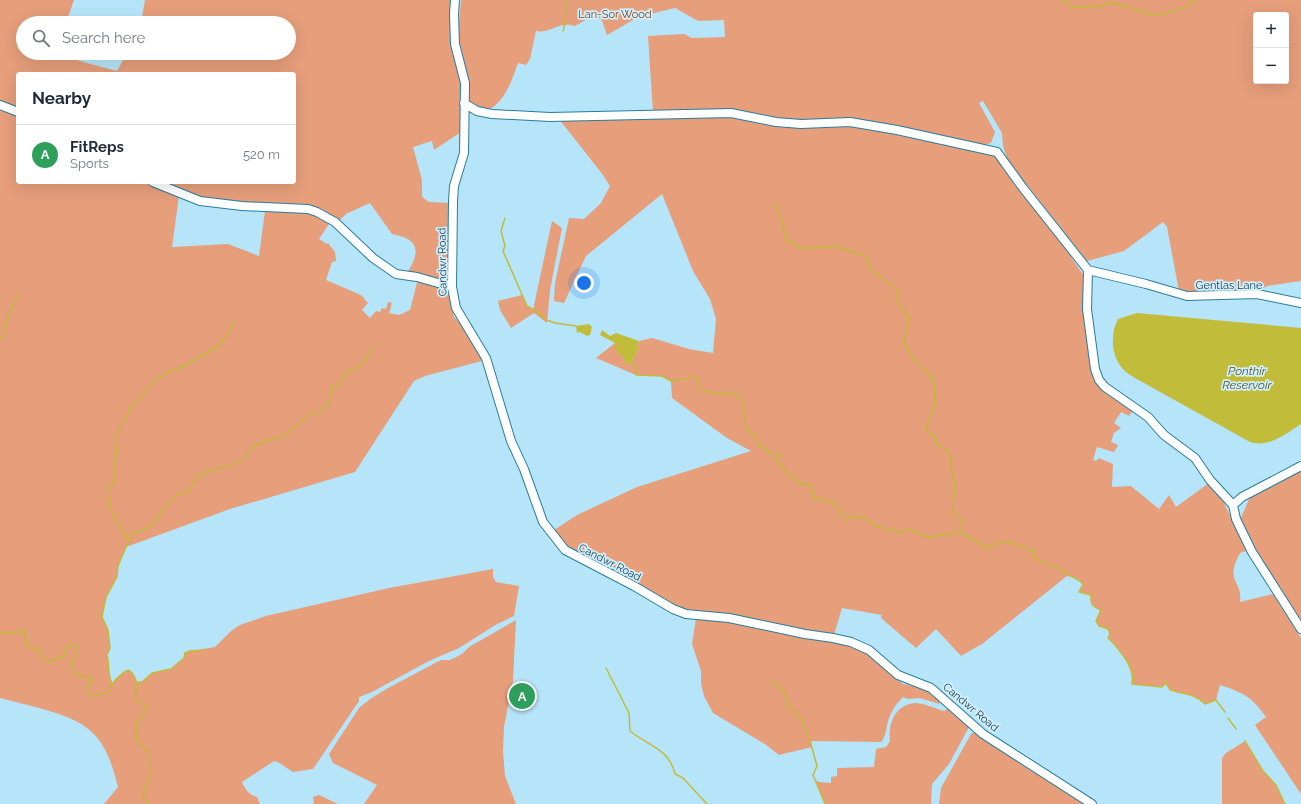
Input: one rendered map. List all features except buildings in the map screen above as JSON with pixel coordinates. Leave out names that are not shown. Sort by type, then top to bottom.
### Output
[{"type":"street","name":"Candwr Road","points":[[455,0],[455,44],[464,74],[464,153],[454,186],[452,201],[452,287],[456,308],[486,358],[511,441],[524,469],[543,522],[565,550],[634,586],[673,609],[686,614],[729,618],[805,634],[833,638],[851,642],[869,650],[898,675],[931,688],[983,734],[1092,804]]},
{"type":"street","points":[[464,104],[477,111],[492,114],[550,117],[732,113],[776,122],[800,124],[850,122],[897,130],[997,152],[1023,188],[1088,270],[1087,309],[1095,369],[1099,380],[1105,387],[1148,417],[1164,435],[1195,458],[1210,480],[1233,505],[1236,519],[1252,552],[1301,629]]},
{"type":"street","points":[[0,105],[16,111]]},
{"type":"street","points":[[158,184],[200,201],[242,206],[308,209],[317,212],[335,222],[373,258],[396,274],[417,277],[452,287]]},
{"type":"street","name":"Gentlas Lane","points":[[1088,270],[1140,282],[1187,296],[1257,294],[1301,303]]},
{"type":"street","points":[[1233,505],[1242,497],[1301,466]]},
{"type":"green space","points":[[0,0],[74,0],[68,16],[16,16],[16,60],[77,60],[117,71],[123,60],[296,60],[296,16],[142,16],[145,0],[452,0],[462,79],[461,132],[434,150],[432,141],[413,147],[422,180],[422,197],[429,202],[449,203],[451,207],[448,281],[443,282],[407,273],[416,252],[415,247],[408,239],[392,234],[370,203],[346,214],[339,221],[323,212],[201,199],[165,184],[296,184],[296,72],[16,72],[16,108],[0,103]]},
{"type":"green space","name":"Lan-Sor Wood","points":[[461,0],[1301,0],[1301,281],[1267,286],[1258,291],[1188,294],[1179,291],[1167,227],[1163,222],[1124,251],[1087,261],[1008,161],[1003,146],[1002,133],[983,101],[979,103],[995,132],[991,143],[984,145],[889,124],[849,119],[809,121],[653,112],[648,36],[684,34],[692,38],[725,37],[724,20],[698,21],[675,8],[654,13],[647,12],[607,35],[601,18],[591,17],[575,26],[564,25],[546,31],[536,31],[530,59],[526,65],[518,63],[507,90],[499,102],[488,110],[474,105],[468,100],[465,69],[458,33]]},
{"type":"green space","points":[[0,108],[16,116],[16,184],[152,184],[179,196],[172,247],[228,244],[259,256],[265,211],[311,212],[331,221],[319,239],[327,244],[328,243],[335,252],[336,261],[332,262],[326,280],[361,295],[368,303],[362,310],[370,318],[376,311],[380,312],[382,308],[386,309],[388,302],[392,303],[389,313],[399,315],[410,310],[418,279],[441,286],[448,291],[454,317],[465,328],[476,345],[482,361],[425,376],[414,381],[355,472],[230,509],[126,547],[118,566],[117,577],[106,598],[102,617],[108,630],[110,648],[107,656],[110,676],[112,683],[125,671],[129,670],[137,682],[142,682],[152,673],[171,669],[184,658],[185,653],[215,647],[231,631],[240,625],[266,616],[389,588],[493,569],[493,577],[496,582],[519,586],[514,616],[497,624],[459,648],[429,661],[372,692],[359,697],[359,701],[313,769],[293,772],[274,761],[242,782],[244,787],[252,795],[257,797],[260,804],[104,804],[118,787],[107,755],[101,743],[93,733],[83,725],[57,713],[0,698]]},
{"type":"green space","points":[[731,116],[832,123],[896,132],[935,143],[994,154],[1052,229],[1084,276],[1096,382],[1134,409],[1129,416],[1121,412],[1114,423],[1121,428],[1114,433],[1111,442],[1118,445],[1114,452],[1097,447],[1093,460],[1096,461],[1099,458],[1113,464],[1112,487],[1131,486],[1159,509],[1169,495],[1176,507],[1209,483],[1221,497],[1246,548],[1246,551],[1240,553],[1234,570],[1235,580],[1239,589],[1240,602],[1273,594],[1301,638],[1301,794],[1255,725],[1266,717],[1256,704],[1246,696],[1235,690],[1220,685],[1216,700],[1205,704],[1193,696],[1170,690],[1166,683],[1162,687],[1132,684],[1132,678],[1128,665],[1117,647],[1108,638],[1110,634],[1108,629],[1099,626],[1096,621],[1100,610],[1092,604],[1091,595],[1079,592],[1083,584],[1079,579],[1067,576],[982,644],[961,656],[936,629],[916,648],[881,618],[882,615],[842,608],[834,635],[682,610],[624,578],[614,567],[595,564],[571,551],[554,530],[577,515],[637,487],[751,451],[727,438],[672,398],[671,381],[662,376],[636,375],[596,358],[615,343],[622,357],[629,366],[637,352],[639,341],[652,338],[689,349],[713,353],[716,319],[710,299],[693,271],[662,194],[586,256],[564,303],[554,301],[555,283],[569,218],[584,219],[601,203],[610,186],[559,119]]},
{"type":"green space","points":[[552,221],[562,228],[550,290],[547,323],[534,313],[511,328],[500,310],[498,301],[522,295],[527,306],[533,310]]},
{"type":"green space","points":[[1301,470],[1301,623],[1254,548],[1240,520],[1250,497]]},
{"type":"green space","points":[[696,618],[728,620],[841,642],[870,655],[903,684],[925,688],[940,700],[939,704],[920,698],[908,699],[903,697],[891,714],[885,735],[881,742],[811,741],[812,747],[779,755],[765,744],[713,713],[704,696],[701,684],[701,671],[692,644]]},
{"type":"green space","points":[[516,620],[513,681],[504,727],[503,751],[505,776],[516,804],[364,804],[377,785],[333,763],[329,754],[359,708],[388,688],[441,660],[450,660],[462,654],[469,647]]},
{"type":"green space","points":[[915,703],[944,711],[949,708],[969,727],[949,764],[932,784],[931,804],[825,804],[815,780],[819,782],[831,783],[831,777],[837,776],[837,768],[874,767],[876,749],[886,747],[890,741],[890,728],[894,716],[902,707]]},
{"type":"green space","points":[[975,732],[1086,804],[939,804],[941,788],[971,734]]},
{"type":"green space","points":[[1245,741],[1263,771],[1276,785],[1285,804],[1222,804],[1222,758],[1226,753]]},
{"type":"green space","points":[[319,795],[338,804],[314,804],[313,797]]},
{"type":"water","name":"Ponthir Reservoir","points":[[1137,313],[1301,328],[1301,424],[1283,436],[1270,442],[1250,442],[1126,372],[1119,364],[1114,351],[1113,338],[1115,325],[1118,319]]},
{"type":"water","points":[[589,324],[592,327],[590,335],[587,336],[580,332],[577,333],[576,326]]},
{"type":"water","points":[[602,330],[610,336],[616,333],[639,341],[637,352],[629,366],[615,348],[615,343],[600,335]]},
{"type":"waterway","points":[[563,31],[565,23],[566,0]]},
{"type":"waterway","points":[[1062,0],[1073,7],[1100,6],[1110,2],[1157,16],[1187,6],[1195,0]]},
{"type":"waterway","points":[[774,203],[780,215],[787,240],[802,249],[836,246],[867,257],[870,269],[899,291],[897,301],[909,317],[904,343],[913,358],[932,377],[935,391],[934,407],[926,429],[927,432],[934,435],[936,444],[948,451],[951,458],[951,467],[955,485],[953,510],[955,515],[963,521],[959,532]]},
{"type":"waterway","points":[[505,218],[501,231],[505,246],[503,251],[527,306],[541,314],[544,319],[555,323],[576,326]]},
{"type":"waterway","points":[[0,339],[3,337],[5,324],[18,294]]},
{"type":"waterway","points":[[128,541],[109,507],[107,487],[112,485],[114,478],[114,463],[117,454],[115,437],[131,408],[154,381],[170,371],[178,369],[217,347],[228,334],[235,320]]},
{"type":"waterway","points":[[112,683],[107,655],[110,648],[108,630],[102,617],[106,597],[117,577],[118,566],[132,533],[141,531],[152,524],[173,498],[188,492],[199,476],[206,472],[236,463],[245,458],[254,447],[266,441],[283,436],[312,413],[317,413],[325,409],[329,402],[330,389],[339,384],[347,372],[358,367],[366,360],[370,349]]},
{"type":"waterway","points":[[632,362],[636,365],[636,375],[662,376],[671,381],[687,379],[693,376],[699,380],[697,386],[712,393],[739,394],[745,412],[746,430],[752,432],[759,446],[767,449],[768,453],[781,455],[776,460],[789,475],[795,477],[796,480],[805,485],[811,485],[814,500],[819,498],[836,505],[843,517],[866,518],[878,526],[900,533],[902,530],[912,530],[927,537],[959,532],[988,548],[1002,542],[1010,542],[1018,546],[1023,546],[1029,551],[1035,551],[1035,559],[1062,569],[1083,584],[1079,592],[1091,595],[1092,604],[1101,610],[1096,621],[1099,626],[1108,629],[1110,634],[1108,638],[1119,650],[1130,666],[1133,675],[1132,684],[1162,687],[1166,683],[1170,690],[1193,696],[1205,704],[1216,700],[1225,712]]},
{"type":"waterway","points":[[0,633],[4,632],[9,634],[24,630],[27,645],[41,651],[41,657],[47,662],[65,656],[64,652],[70,645],[78,646],[73,662],[74,671],[76,675],[88,677],[93,680],[87,687],[88,693],[92,696],[107,692],[116,679],[126,671],[129,670],[132,673],[136,679],[137,690],[135,698],[147,706],[136,725],[136,731],[137,741],[149,752],[150,777],[145,788],[143,798],[149,804]]},
{"type":"waterway","points":[[137,682],[142,682],[152,673],[171,669],[184,658],[185,653],[190,651],[205,650]]},
{"type":"waterway","points":[[606,668],[629,713],[630,731],[663,753],[668,758],[675,774],[683,778],[707,804]]},
{"type":"waterway","points":[[771,682],[775,683],[784,692],[789,706],[801,719],[809,737],[817,766],[813,775],[825,804]]},
{"type":"waterway","points":[[1228,718],[1236,729]]},
{"type":"waterway","points":[[1245,741],[1263,771],[1276,785],[1285,804]]},
{"type":"place","name":"FitReps","points":[[522,696]]}]
